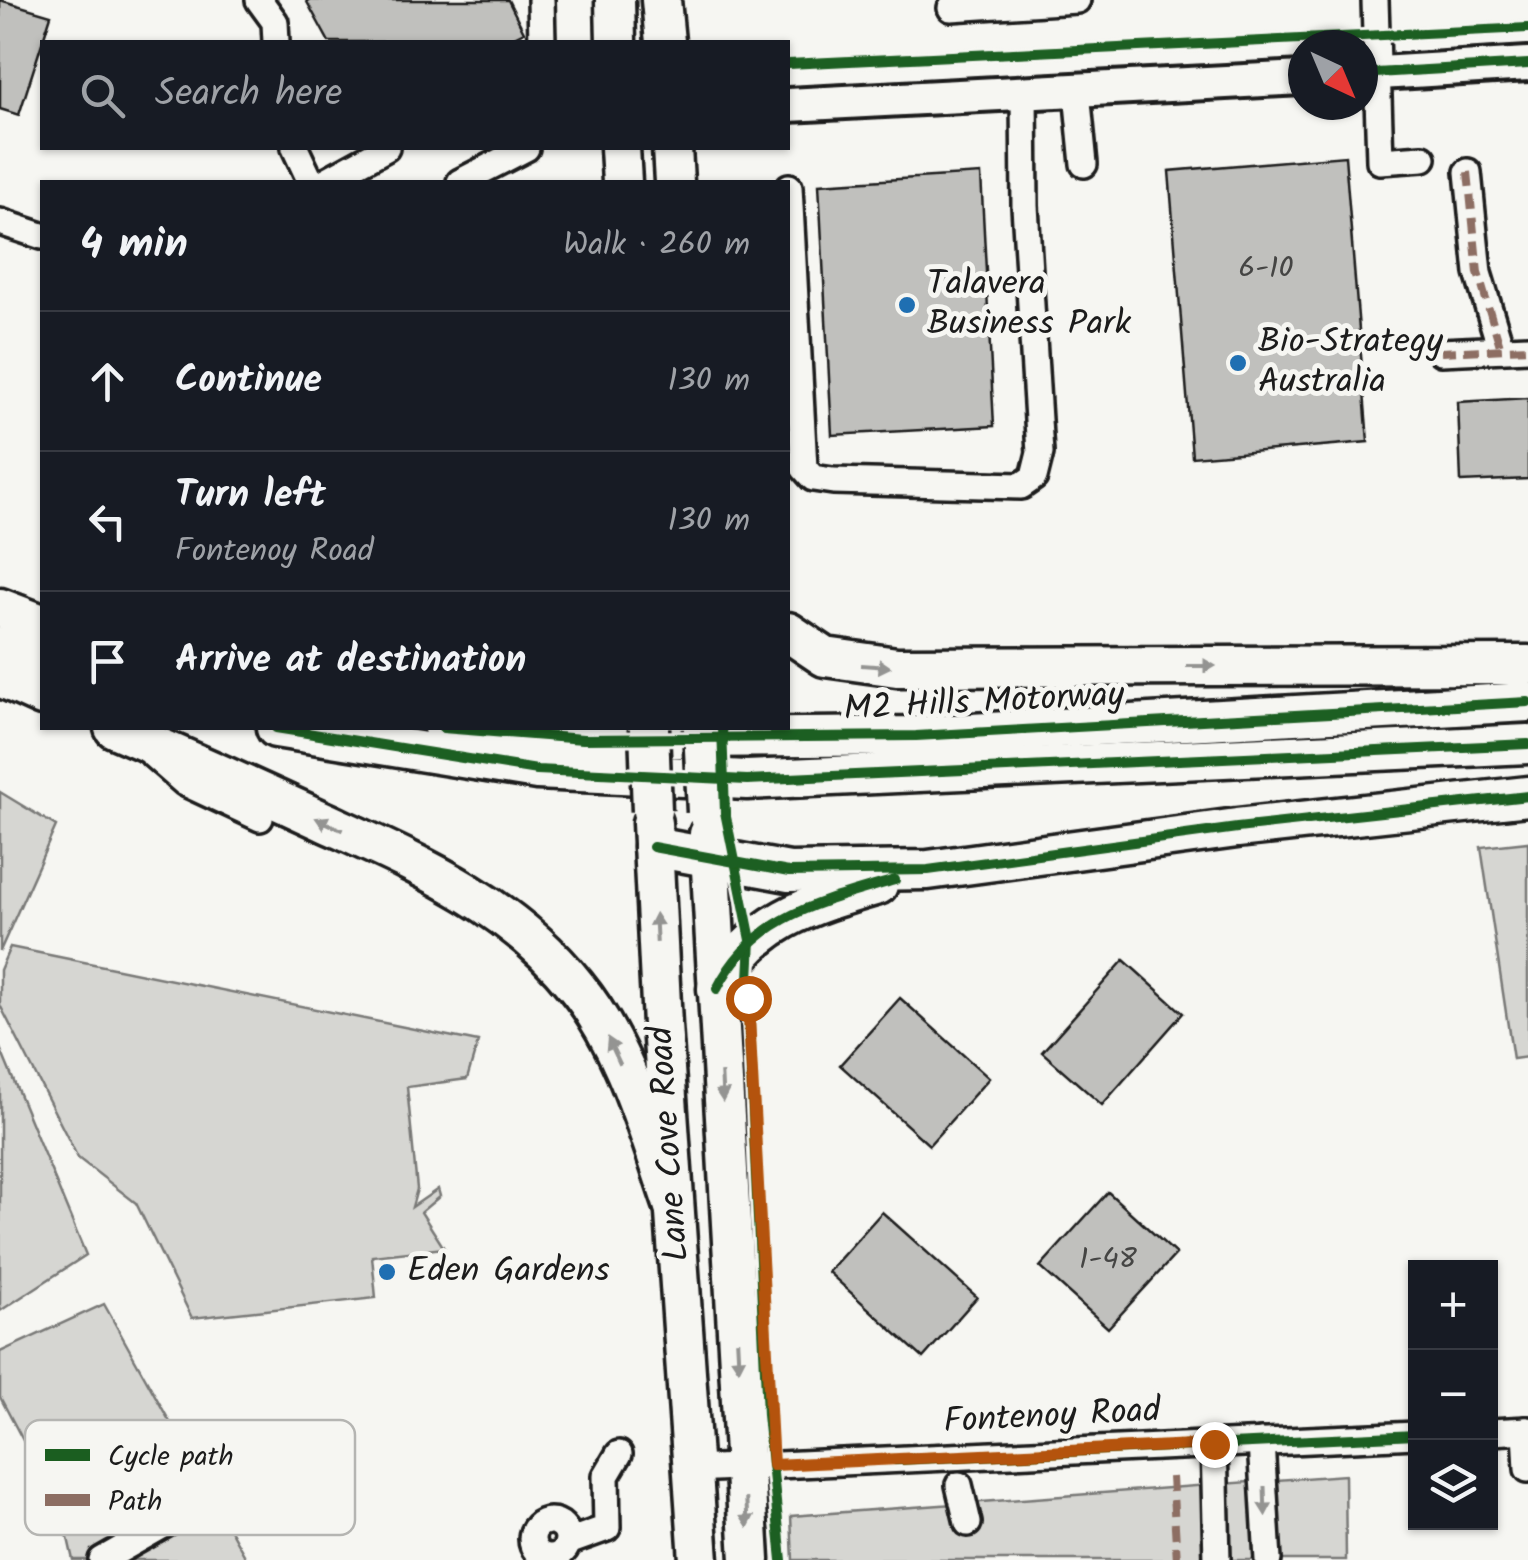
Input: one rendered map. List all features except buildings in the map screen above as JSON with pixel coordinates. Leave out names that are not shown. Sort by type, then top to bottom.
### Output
[{"type":"highway","points":[[616,0],[616,40]]},
{"type":"highway","points":[[661,0],[665,40]]},
{"type":"highway","points":[[620,150],[622,180]]},
{"type":"highway","points":[[672,150],[674,180]]},
{"type":"highway","points":[[0,608],[40,623]]},
{"type":"highway","points":[[790,633],[825,657],[896,667],[1528,665]]},
{"type":"highway","points":[[0,647],[40,662]]},
{"type":"highway","points":[[0,677],[40,695]]},
{"type":"highway","name":"M2 Hills Motorway","points":[[468,730],[583,739],[694,731],[916,736],[1528,702]]},
{"type":"highway","name":"M2 Hills Motorway","points":[[288,730],[537,770],[747,780],[1528,744]]},
{"type":"highway","name":"Lane Cove Road","points":[[649,730],[674,1206],[699,1560]]},
{"type":"highway","name":"Lane Cove Road","points":[[694,731],[711,856],[750,1560]]},
{"type":"highway","points":[[123,732],[472,891],[531,937],[577,986],[608,1037],[637,1102],[674,1206]]},
{"type":"highway","points":[[653,829],[711,856],[788,872],[928,870],[1236,828],[1528,796]]},
{"type":"highway","points":[[717,989],[739,953],[776,920],[804,907],[928,870]]},
{"type":"main road","points":[[1378,73],[1528,64]]},
{"type":"main road","points":[[790,105],[1288,79]]},
{"type":"street","points":[[258,0],[274,22],[276,40]]},
{"type":"street","points":[[541,0],[542,40]]},
{"type":"street","points":[[952,8],[1077,0]]},
{"type":"street","points":[[1373,30],[1375,0]]},
{"type":"street","points":[[1078,92],[1084,164]]},
{"type":"street","points":[[790,206],[804,468],[814,478],[834,481],[1021,486],[1034,477],[1040,452],[1024,206],[1024,94]]},
{"type":"street","points":[[1375,120],[1380,161],[1423,158]]},
{"type":"street","points":[[296,150],[310,180]]},
{"type":"street","points":[[328,180],[382,150]]},
{"type":"street","points":[[464,180],[522,150]]},
{"type":"street","points":[[1468,172],[1478,272],[1502,349]]},
{"type":"street","points":[[0,222],[40,235]]},
{"type":"street","points":[[1440,352],[1528,348]]},
{"type":"street","points":[[123,732],[184,783],[260,818]]},
{"type":"street","points":[[1498,1432],[1527,1430],[1528,1469]]},
{"type":"street","name":"Fontenoy Road","points":[[693,1469],[1408,1435]]},
{"type":"street","points":[[1261,1442],[1268,1560]]},
{"type":"street","points":[[1214,1444],[1217,1560]]},
{"type":"street","points":[[568,1542],[606,1528],[606,1476],[619,1454]]},
{"type":"street","points":[[960,1485],[968,1523]]},
{"type":"street","points":[[102,1560],[146,1535]]},
{"type":"shaded area","points":[[0,792],[56,826],[0,951]]},
{"type":"shaded area","points":[[1528,842],[1528,1057],[1513,1059],[1481,847]]},
{"type":"shaded area","points":[[10,947],[478,1042],[467,1079],[407,1087],[417,1189],[412,1207],[438,1189],[440,1196],[421,1212],[444,1248],[372,1256],[376,1298],[192,1318],[136,1203],[78,1158],[0,1005],[0,970]]},
{"type":"shaded area","points":[[0,1048],[86,1255],[0,1311]]},
{"type":"shaded area","points":[[104,1304],[169,1420],[25,1420],[25,1444],[0,1397],[0,1352]]},
{"type":"shaded area","points":[[1345,1475],[1346,1560],[793,1560],[791,1516]]},
{"type":"shaded area","points":[[67,1535],[233,1535],[247,1560],[73,1560]]},
{"type":"marked path","points":[[1468,172],[1478,273],[1501,349]]},
{"type":"marked path","points":[[1441,352],[1528,348]]},
{"type":"marked path","points":[[1172,1477],[1177,1560]]},
{"type":"cycle path","points":[[790,64],[1528,28]]},
{"type":"cycle path","points":[[1378,73],[1528,64]]},
{"type":"cycle path","points":[[468,730],[583,739],[916,736],[1528,702]]},
{"type":"cycle path","points":[[288,730],[537,770],[747,780],[1528,744]]},
{"type":"cycle path","points":[[722,730],[725,812],[751,940],[748,998],[767,1415],[782,1560]]},
{"type":"cycle path","points":[[653,847],[789,872],[928,870],[1237,828],[1528,796]]},
{"type":"cycle path","points":[[717,989],[732,964],[770,928],[816,905],[895,880]]},
{"type":"cycle path","points":[[896,1460],[1408,1435]]},
{"type":"place","name":"Talavera Business Park","points":[[907,305]]},
{"type":"place","name":"Bio-Strategy Australia","points":[[1238,363]]},
{"type":"place","name":"Eden Gardens","points":[[387,1272]]},
{"type":"route","points":[[748,998],[773,1465],[1214,1444]]}]
